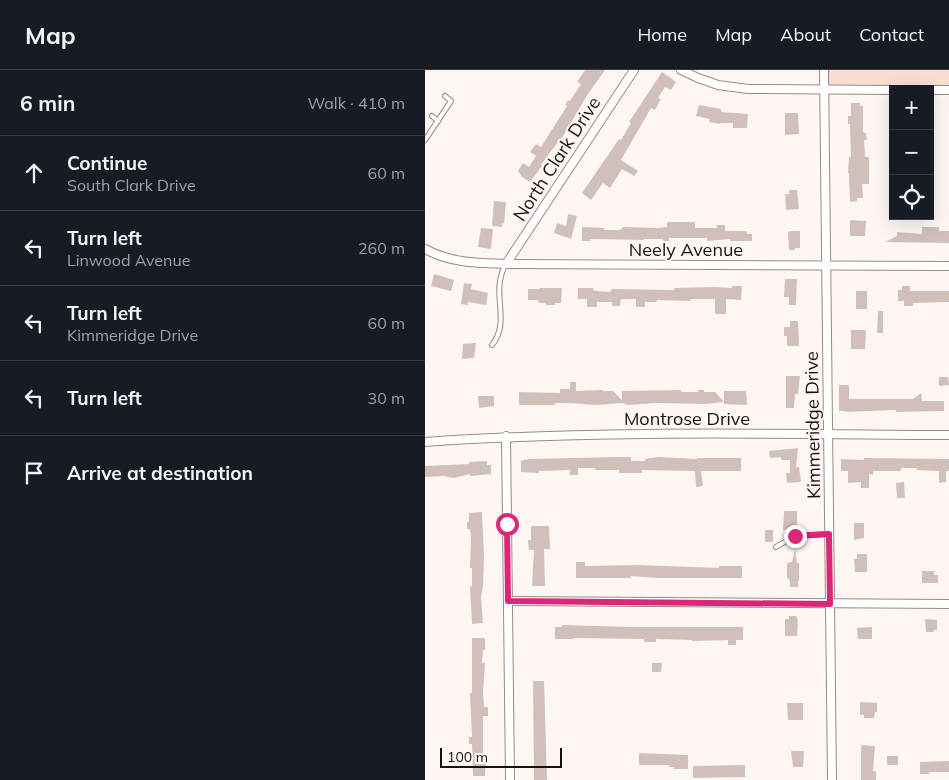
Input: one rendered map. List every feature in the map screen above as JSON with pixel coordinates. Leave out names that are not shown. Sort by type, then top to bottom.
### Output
[{"type":"street","name":"North Clark Drive","points":[[506,264],[634,70]]},
{"type":"street","points":[[681,70],[718,85],[748,89],[889,90]]},
{"type":"street","name":"Kimmeridge Drive","points":[[824,70],[832,780]]},
{"type":"street","points":[[934,90],[949,90]]},
{"type":"street","name":"Neely Avenue","points":[[425,249],[450,260],[465,263],[949,266]]},
{"type":"street","name":"Montrose Drive","points":[[425,442],[506,436],[616,433],[949,435]]},
{"type":"street","points":[[506,436],[510,780]]},
{"type":"street","points":[[508,601],[949,604]]},
{"type":"lane","points":[[425,140],[451,101],[445,96]]},
{"type":"lane","points":[[432,116],[438,121]]},
{"type":"lane","points":[[492,345],[500,330],[498,293],[500,277],[506,264]]},
{"type":"lane","points":[[776,548],[795,536],[829,534]]},
{"type":"shaded area","points":[[826,70],[949,70],[949,91],[934,89],[934,85],[889,85],[889,89],[826,90]]},
{"type":"building","points":[[585,70],[605,70],[563,136],[530,182],[522,177],[518,171],[523,163],[529,167],[536,156],[530,152],[536,144],[541,147],[567,106],[565,105],[568,100],[570,101],[581,84],[577,82]]},
{"type":"building","points":[[662,72],[676,82],[671,90],[665,87],[658,98],[661,99],[655,110],[651,108],[621,160],[638,171],[634,176],[622,169],[610,188],[603,183],[591,200],[582,193],[619,139],[621,140],[631,123],[629,122]]},
{"type":"building","points":[[851,103],[860,103],[860,106],[863,106],[863,131],[866,133],[867,140],[864,140],[865,157],[869,157],[869,184],[862,184],[863,198],[857,198],[857,201],[850,202],[848,173],[849,157],[851,157],[848,116],[851,116]]},
{"type":"building","points":[[699,105],[721,109],[721,112],[748,114],[747,128],[733,128],[733,123],[720,124],[709,122],[710,119],[696,116]]},
{"type":"building","points":[[785,113],[798,113],[799,134],[785,135]]},
{"type":"building","points":[[789,190],[797,190],[799,209],[786,210],[785,194],[789,194]]},
{"type":"building","points":[[494,201],[506,202],[504,224],[502,223],[502,227],[492,226]]},
{"type":"building","points":[[568,214],[577,216],[571,239],[554,233],[557,223],[566,226]]},
{"type":"building","points":[[850,220],[866,221],[865,236],[850,236]]},
{"type":"building","points":[[667,222],[695,222],[695,228],[717,228],[717,225],[725,225],[725,231],[745,231],[747,234],[752,234],[752,241],[730,241],[730,239],[707,241],[707,238],[669,238],[669,241],[663,241],[663,239],[590,239],[590,241],[582,241],[582,227],[604,228],[604,230],[620,230],[623,227],[658,228],[667,227]]},
{"type":"building","points":[[922,227],[939,227],[939,231],[949,231],[949,243],[885,242],[897,236],[897,232],[922,234]]},
{"type":"building","points":[[481,228],[493,229],[491,249],[478,247]]},
{"type":"building","points":[[800,231],[800,248],[789,250],[788,232]]},
{"type":"building","points":[[434,274],[454,280],[451,291],[431,286]]},
{"type":"building","points":[[785,279],[797,279],[796,305],[789,305],[789,297],[784,297]]},
{"type":"building","points":[[464,283],[472,284],[471,289],[488,293],[486,305],[468,302],[468,305],[461,304]]},
{"type":"building","points":[[732,286],[742,286],[741,300],[726,299],[726,314],[715,314],[715,299],[691,299],[690,301],[657,300],[656,302],[645,302],[645,307],[636,307],[636,299],[621,299],[620,306],[612,306],[612,302],[597,302],[597,307],[587,307],[587,299],[578,299],[578,288],[593,288],[593,290],[597,291],[611,292],[611,289],[674,290],[674,288],[732,288]]},
{"type":"building","points":[[902,286],[910,286],[910,291],[949,291],[949,302],[913,303],[913,306],[904,306],[904,301],[898,301],[898,290],[902,290]]},
{"type":"building","points":[[562,288],[561,303],[546,305],[545,303],[539,303],[538,300],[528,300],[528,289]]},
{"type":"building","points":[[856,291],[867,291],[867,309],[856,309]]},
{"type":"building","points":[[878,311],[883,311],[883,333],[877,333]]},
{"type":"building","points":[[790,321],[798,321],[799,346],[787,346],[787,336],[784,336],[784,327],[790,327]]},
{"type":"building","points":[[851,330],[866,330],[865,349],[851,349]]},
{"type":"building","points":[[476,343],[474,358],[462,359],[463,344]]},
{"type":"building","points":[[786,376],[800,376],[798,394],[795,394],[794,408],[786,408]]},
{"type":"building","points":[[939,377],[948,377],[949,385],[939,386]]},
{"type":"building","points":[[570,382],[576,382],[576,391],[613,391],[622,400],[622,391],[681,390],[681,392],[698,392],[698,390],[704,390],[704,392],[715,392],[724,402],[705,404],[656,403],[628,405],[622,403],[596,405],[555,403],[555,405],[519,405],[519,392],[560,393],[560,389],[570,389]]},
{"type":"building","points":[[839,385],[849,385],[849,399],[913,399],[921,393],[922,401],[944,401],[944,411],[839,411]]},
{"type":"building","points":[[724,391],[746,391],[747,405],[724,404]]},
{"type":"building","points":[[478,396],[494,396],[494,406],[479,408]]},
{"type":"building","points":[[798,448],[796,467],[799,467],[801,482],[787,483],[786,473],[790,473],[790,460],[781,460],[781,457],[770,458],[769,451]]},
{"type":"building","points":[[631,457],[631,461],[645,461],[645,459],[658,457],[697,459],[741,458],[741,471],[701,471],[703,486],[696,487],[695,471],[642,470],[642,473],[619,473],[619,470],[578,468],[578,475],[570,475],[570,470],[539,471],[539,473],[521,472],[521,461],[529,459]]},
{"type":"building","points":[[864,458],[949,459],[949,471],[946,471],[946,482],[939,483],[939,471],[901,468],[901,471],[873,471],[873,475],[869,474],[869,488],[861,488],[861,482],[848,483],[848,471],[841,471],[841,459],[864,460]]},
{"type":"building","points":[[487,461],[487,465],[491,465],[491,474],[470,476],[470,474],[454,478],[443,476],[425,477],[425,466],[469,464],[469,462]]},
{"type":"building","points":[[904,482],[905,498],[897,498],[896,483]]},
{"type":"building","points":[[784,511],[797,511],[797,529],[783,530]]},
{"type":"building","points":[[482,512],[484,556],[481,596],[483,623],[472,624],[470,586],[472,586],[472,568],[470,568],[471,539],[470,529],[467,529],[467,522],[469,522],[469,513]]},
{"type":"building","points":[[854,523],[864,523],[864,538],[854,540]]},
{"type":"building","points":[[531,526],[549,526],[550,549],[544,549],[545,586],[532,586],[534,550],[529,550],[528,540],[531,540]]},
{"type":"building","points":[[765,530],[773,530],[773,542],[765,542]]},
{"type":"building","points":[[795,549],[797,563],[799,563],[799,581],[798,587],[790,587],[790,581],[787,577],[787,563],[792,562]]},
{"type":"building","points":[[857,554],[867,554],[867,572],[855,572],[854,559],[857,559]]},
{"type":"building","points":[[576,562],[585,562],[585,566],[639,565],[719,568],[719,566],[742,566],[742,578],[656,578],[631,576],[631,578],[576,578]]},
{"type":"building","points":[[922,571],[934,571],[934,575],[938,575],[938,583],[922,583]]},
{"type":"building","points":[[789,616],[796,616],[798,620],[797,636],[785,636],[785,619],[789,619]]},
{"type":"building","points":[[925,619],[937,620],[937,630],[926,632]]},
{"type":"building","points":[[562,625],[743,627],[743,640],[736,640],[736,645],[728,645],[728,640],[656,639],[656,642],[644,642],[644,639],[555,639],[555,627],[562,627]]},
{"type":"building","points":[[872,627],[872,639],[858,639],[857,628]]},
{"type":"building","points":[[472,638],[485,638],[482,663],[485,663],[483,693],[484,707],[488,707],[488,716],[483,716],[483,756],[486,756],[485,776],[473,776],[472,744],[469,744],[469,737],[472,737],[470,693],[472,693]]},
{"type":"building","points":[[652,663],[662,663],[661,672],[652,672]]},
{"type":"building","points":[[533,681],[544,681],[547,780],[534,780]]},
{"type":"building","points":[[860,702],[877,703],[877,712],[875,712],[874,718],[864,718],[864,715],[860,715]]},
{"type":"building","points":[[787,703],[803,703],[803,720],[788,720]]},
{"type":"building","points":[[861,745],[875,746],[873,771],[876,771],[876,780],[861,780]]},
{"type":"building","points":[[791,751],[804,751],[803,767],[793,767]]},
{"type":"building","points":[[639,753],[688,755],[688,769],[674,769],[674,767],[669,767],[669,765],[639,765]]},
{"type":"building","points":[[887,756],[898,756],[898,765],[887,765]]},
{"type":"building","points":[[949,761],[949,772],[920,774],[920,762]]},
{"type":"building","points":[[745,765],[745,777],[693,778],[693,766]]},
{"type":"route","points":[[507,524],[508,601],[830,604],[829,534],[795,536]]}]
